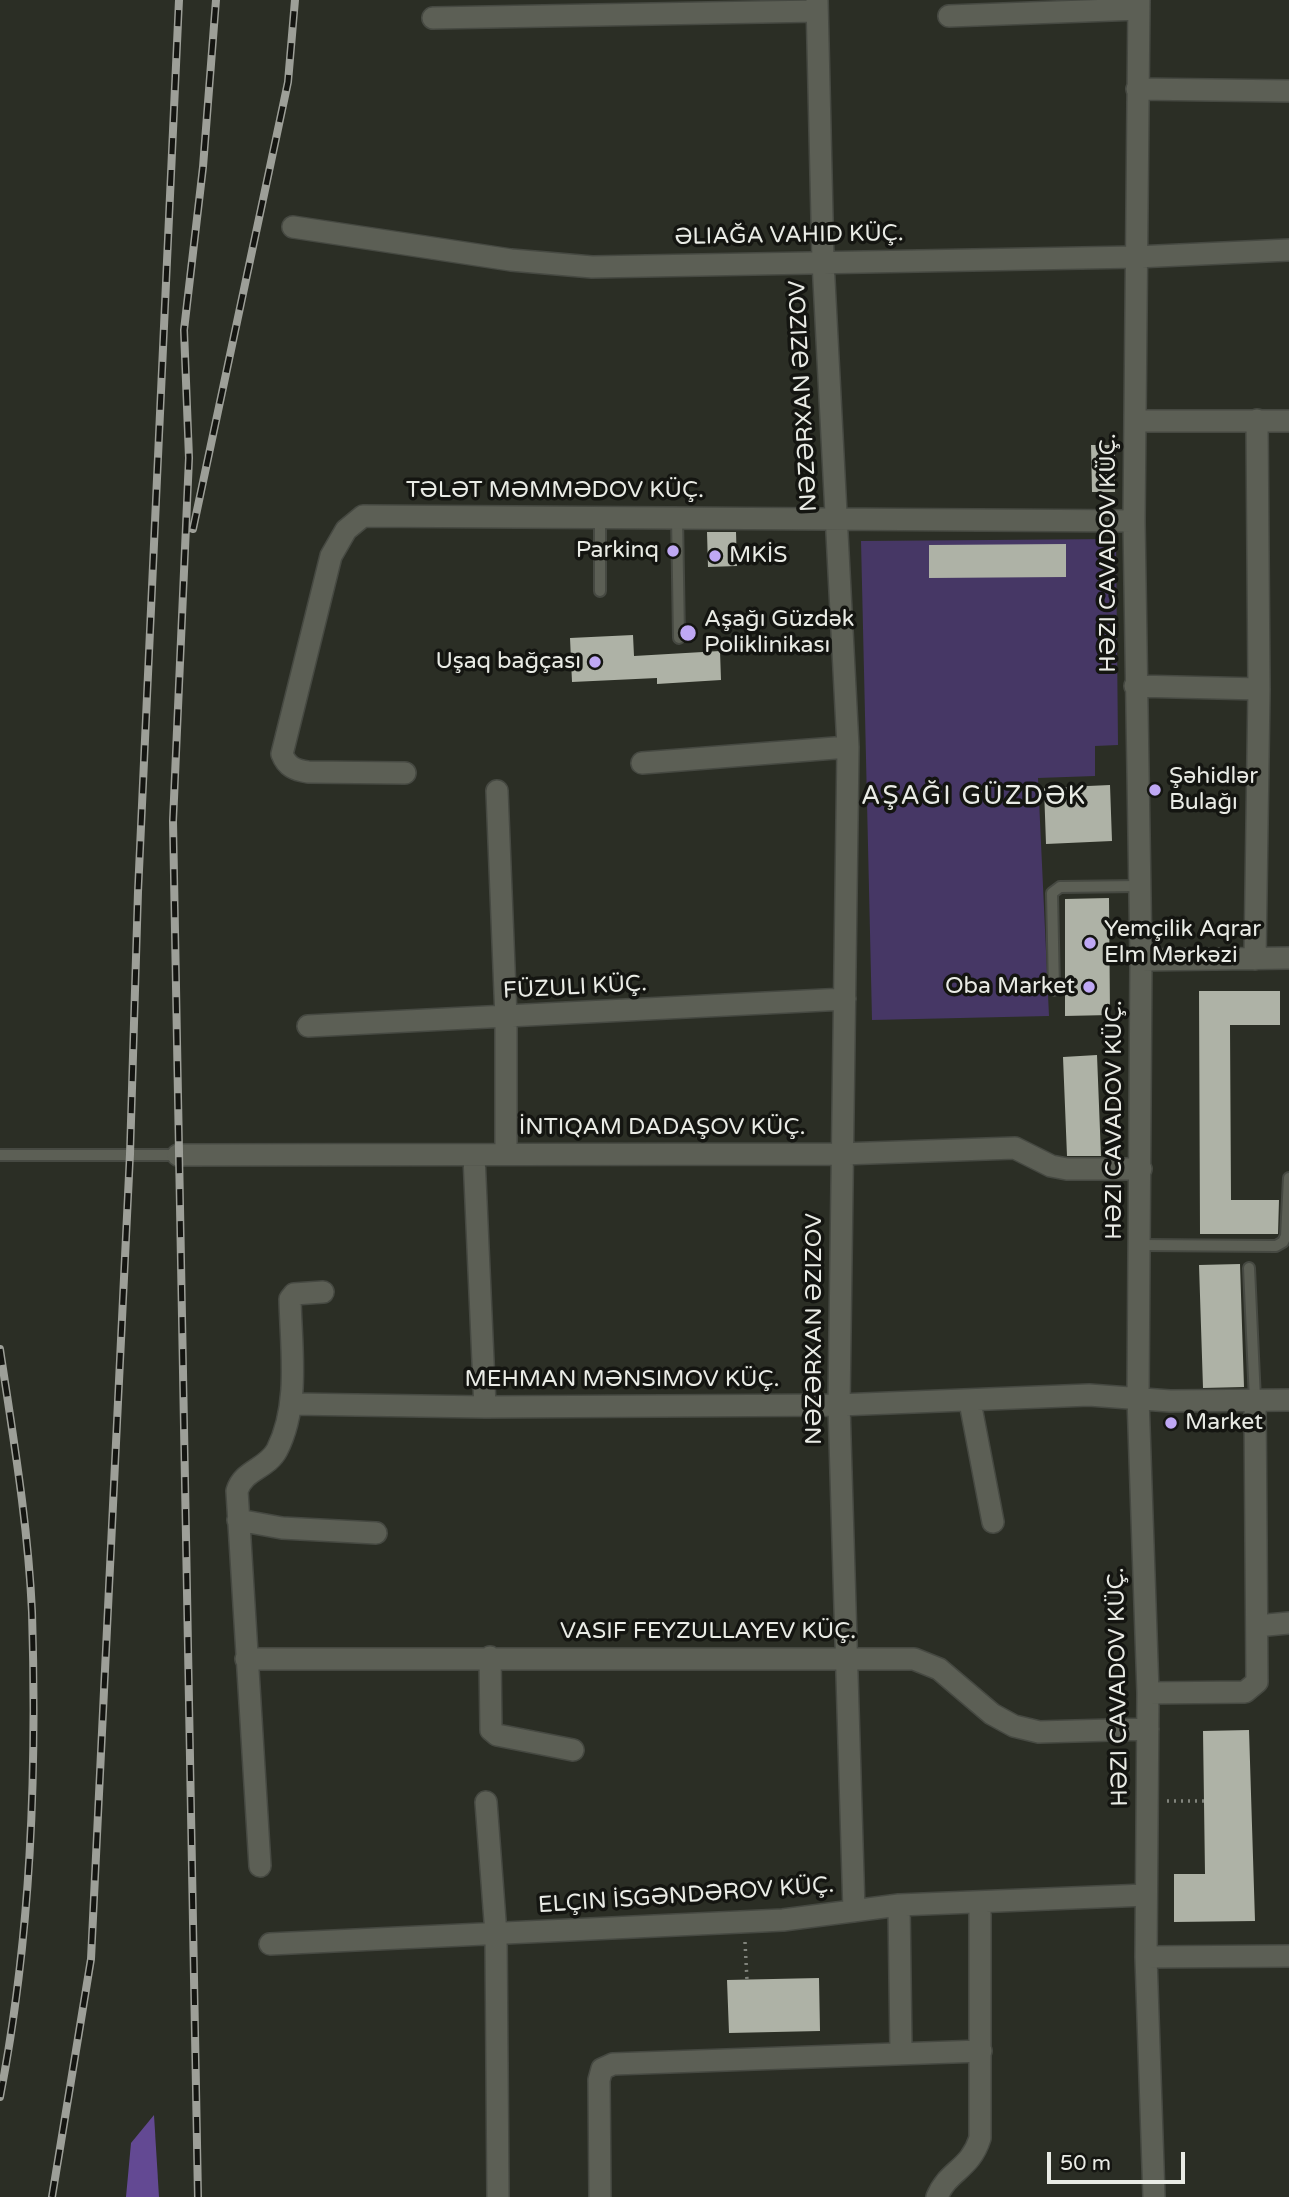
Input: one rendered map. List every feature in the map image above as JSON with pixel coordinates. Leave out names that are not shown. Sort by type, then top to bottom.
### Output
[{"type":"street","points":[[949,16],[1139,4]]},
{"type":"street","name":"HƏZI CAVADOV KÜÇ.","points":[[1139,4],[1134,521],[1141,960],[1138,1398],[1148,1693],[1146,1957],[1154,2197]]},
{"type":"street","points":[[433,18],[817,6]]},
{"type":"street","name":"NƏZƏRXAN ƏZIZOV","points":[[817,6],[823,261],[848,747],[839,1405],[854,1911]]},
{"type":"street","points":[[1137,89],[1289,91]]},
{"type":"street","name":"ƏLIAĞA VAHID KÜÇ.","points":[[293,227],[511,260],[592,267],[1136,257],[1289,250]]},
{"type":"street","points":[[1136,421],[1289,421]]},
{"type":"street","points":[[1255,959],[1259,689],[1257,421]]},
{"type":"street","name":"TƏLƏT MƏMMƏDOV KÜÇ.","points":[[405,772],[308,772],[296,770],[286,764],[282,754],[331,556],[346,530],[363,516],[1134,521]]},
{"type":"street","points":[[1135,686],[1259,689]]},
{"type":"street","points":[[642,763],[848,747]]},
{"type":"street","points":[[496,791],[506,1018],[506,1154]]},
{"type":"street","points":[[1141,960],[1289,958]]},
{"type":"street","name":"FÜZULI KÜÇ.","points":[[308,1026],[845,999]]},
{"type":"street","name":"İNTIQAM DADAŞOV KÜÇ.","points":[[178,1155],[841,1154],[1015,1148],[1051,1166],[1067,1169],[1141,1169]]},
{"type":"street","points":[[474,1156],[485,1407]]},
{"type":"street","points":[[260,1866],[237,1491],[239,1482],[266,1464],[276,1451],[292,1404],[290,1299],[294,1294],[323,1292]]},
{"type":"street","name":"MEHMAN MƏNSIMOV KÜÇ.","points":[[292,1404],[485,1407],[839,1405],[970,1402],[1089,1395],[1170,1401],[1289,1400]]},
{"type":"street","points":[[1148,1693],[1251,1690],[1257,1682],[1255,1400]]},
{"type":"street","points":[[970,1402],[993,1522]]},
{"type":"street","points":[[239,1520],[282,1528],[376,1533]]},
{"type":"street","points":[[1257,1626],[1289,1623]]},
{"type":"street","points":[[490,1657],[491,1730],[497,1734],[573,1750]]},
{"type":"street","name":"VASIF FEYZULLAYEV KÜÇ.","points":[[246,1658],[914,1659],[939,1669],[992,1714],[1014,1726],[1039,1732],[1148,1729]]},
{"type":"street","points":[[486,1802],[496,1934],[498,2197]]},
{"type":"street","name":"ELÇIN İSGƏNDƏROV KÜÇ.","points":[[270,1944],[808,1919],[899,1905],[1060,1896],[1146,1895]]},
{"type":"street","points":[[937,2197],[945,2181],[970,2162],[980,2138],[980,1902]]},
{"type":"street","points":[[899,1905],[901,2051]]},
{"type":"street","points":[[1146,1957],[1289,1956]]},
{"type":"street","points":[[600,2197],[599,2080],[601,2069],[613,2064],[901,2051],[981,2051]]},
{"type":"lane","points":[[677,516],[679,638]]},
{"type":"lane","points":[[600,518],[600,591]]},
{"type":"lane","points":[[1054,990],[1052,893],[1060,887],[1139,886]]},
{"type":"lane","points":[[0,1155],[178,1155]]},
{"type":"lane","points":[[1141,1245],[1276,1246],[1286,1236],[1289,1178]]},
{"type":"lane","points":[[1248,1268],[1255,1400]]},
{"type":"path","points":[[1147,1801],[1204,1801]]},
{"type":"path","points":[[744,1922],[747,1980]]},
{"type":"shaded area","points":[[1116,539],[1118,745],[1095,746],[1095,776],[1038,778],[1049,1016],[872,1020],[861,541]]},
{"type":"shaded area","points":[[154,2115],[159,2197],[126,2197],[131,2143]]},
{"type":"building","points":[[1091,445],[1115,445],[1115,492],[1092,492]]},
{"type":"building","points":[[707,532],[736,532],[737,566],[708,567]]},
{"type":"building","points":[[1066,544],[1066,577],[929,578],[929,545]]},
{"type":"building","points":[[633,635],[634,656],[720,651],[721,680],[657,684],[657,678],[572,682],[570,638]]},
{"type":"building","points":[[1110,785],[1112,841],[1046,844],[1044,788]]},
{"type":"building","points":[[1109,898],[1110,1015],[1065,1016],[1065,899]]},
{"type":"building","points":[[1199,991],[1280,991],[1280,1025],[1230,1025],[1231,1200],[1279,1200],[1278,1234],[1200,1234]]},
{"type":"building","points":[[1097,1055],[1101,1156],[1067,1156],[1063,1057]]},
{"type":"building","points":[[1240,1264],[1244,1387],[1203,1388],[1199,1265]]},
{"type":"building","points":[[1249,1730],[1255,1921],[1174,1922],[1174,1874],[1205,1874],[1203,1731]]},
{"type":"building","points":[[819,1978],[820,2031],[729,2033],[727,1980]]},
{"type":"railway","points":[[52,2197],[91,1959],[130,1154],[138,892],[179,0]]},
{"type":"railway","points":[[198,2197],[173,821],[189,458],[184,330],[203,167],[216,0]]},
{"type":"railway","points":[[193,529],[288,82],[295,0]]},
{"type":"railway","points":[[0,1349],[27,1546],[33,1673],[30,1855],[19,1977],[0,2097]]},
{"type":"place","name":"Parkinq","points":[[673,551]]},
{"type":"place","name":"MKİS","points":[[715,556]]},
{"type":"place","name":"Aşağı Güzdək Poliklinikası","points":[[688,633]]},
{"type":"place","name":"Uşaq bağçası","points":[[595,662]]},
{"type":"place","name":"Şəhidlər Bulağı","points":[[1155,790]]},
{"type":"place","name":"Yemçilik Aqrar Elm Mərkəzi","points":[[1090,943]]},
{"type":"place","name":"Oba Market","points":[[1089,987]]},
{"type":"place","name":"Market","points":[[1171,1423]]},
{"type":"district","name":"AŞAĞI GÜZDƏK","points":[[974,797]]}]
